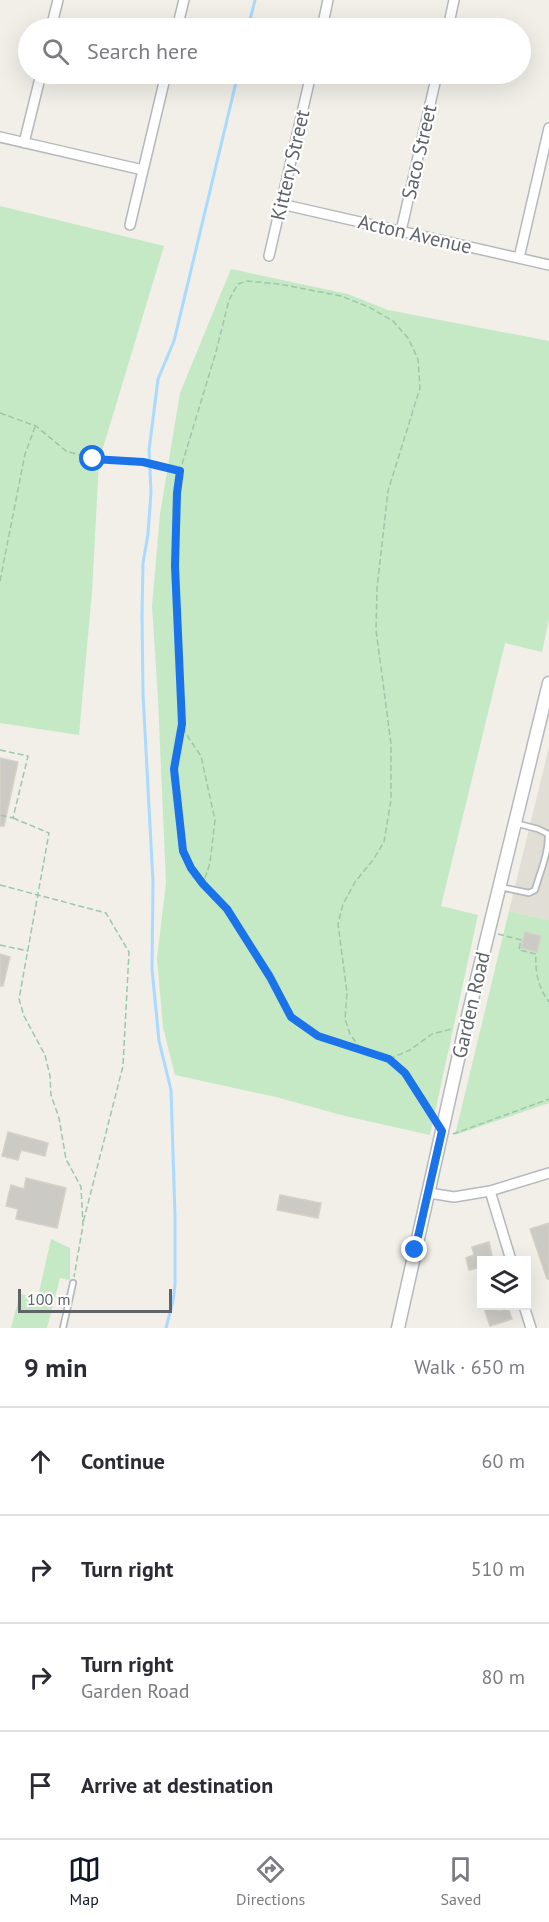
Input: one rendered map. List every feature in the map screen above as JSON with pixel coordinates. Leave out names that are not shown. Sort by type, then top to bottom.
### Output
[{"type":"street","points":[[54,18],[58,0]]},
{"type":"street","points":[[179,18],[183,0]]},
{"type":"street","points":[[324,18],[328,0]]},
{"type":"street","points":[[450,18],[454,0]]},
{"type":"street","points":[[24,142],[38,84]]},
{"type":"street","points":[[130,225],[164,84]]},
{"type":"street","name":"Kittery Street","points":[[268,256],[309,84]]},
{"type":"street","name":"Saco Street","points":[[401,231],[435,84]]},
{"type":"street","points":[[519,258],[549,128]]},
{"type":"street","points":[[0,137],[143,170]]},
{"type":"street","name":"Acton Avenue","points":[[281,204],[549,265]]},
{"type":"street","name":"Garden Road","points":[[397,1327],[465,1028],[549,683]]},
{"type":"street","points":[[429,1193],[454,1197],[490,1191],[549,1173]]},
{"type":"street","points":[[490,1191],[510,1256]]},
{"type":"street","points":[[526,1310],[531,1328]]},
{"type":"lane","points":[[500,887],[528,893],[535,890],[544,860],[548,834],[515,823]]},
{"type":"lane","points":[[63,1328],[73,1283]]},
{"type":"path","points":[[360,1048],[350,1034],[345,1019],[347,993],[338,924],[343,904],[355,882],[374,861],[384,842],[392,800],[391,744],[376,630],[377,588],[388,491],[420,388],[418,359],[408,338],[393,321],[369,308],[341,296],[279,284],[247,281],[238,284],[229,300],[216,352],[180,471],[177,493],[175,566],[182,724],[174,769],[183,851],[191,868],[203,884],[227,909],[270,977],[291,1017],[318,1036],[389,1059],[405,1073],[442,1134],[549,1099]]},
{"type":"path","points":[[0,413],[36,426],[66,451],[93,459],[143,462],[180,471]]},
{"type":"path","points":[[0,581],[25,454],[36,426]]},
{"type":"path","points":[[182,724],[201,756],[215,820],[210,863],[203,884]]},
{"type":"path","points":[[0,750],[28,756],[13,818]]},
{"type":"path","points":[[0,815],[49,833],[19,999],[24,1016],[45,1055],[50,1076],[51,1095],[59,1118],[66,1160],[81,1187],[83,1225]]},
{"type":"path","points":[[0,885],[106,913],[129,952],[123,1066],[83,1225],[73,1283]]},
{"type":"path","points":[[489,931],[521,940],[519,950],[536,954],[538,984],[549,1002]]},
{"type":"path","points":[[0,945],[29,952]]},
{"type":"path","points":[[389,1059],[410,1050],[432,1034],[465,1028]]},
{"type":"shaded area","points":[[549,747],[549,920],[509,911]]},
{"type":"green space","points":[[0,206],[164,246],[99,461],[92,592],[79,735],[0,723]]},
{"type":"green space","points":[[231,269],[348,294],[388,310],[549,341],[549,619],[542,652],[505,643],[441,906],[478,915],[430,1135],[175,1075],[163,1027],[157,958],[166,883],[152,606],[160,514],[180,393]]},
{"type":"green space","points":[[509,911],[549,920],[549,1103],[455,1135]]},
{"type":"green space","points":[[51,1239],[70,1248],[70,1280],[60,1278],[47,1328],[11,1328],[20,1294],[38,1297]]},
{"type":"building","points":[[0,758],[18,762],[4,826],[0,826]]},
{"type":"building","points":[[525,932],[541,936],[537,952],[521,948]]},
{"type":"building","points":[[0,954],[10,957],[3,986],[0,986]]},
{"type":"building","points":[[8,1132],[48,1143],[45,1156],[21,1150],[18,1160],[2,1156]]},
{"type":"building","points":[[26,1178],[66,1188],[57,1228],[16,1219],[18,1209],[6,1206],[11,1185],[24,1189]]},
{"type":"building","points":[[280,1195],[321,1203],[318,1218],[277,1210]]},
{"type":"building","points":[[549,1223],[549,1279],[547,1279],[530,1229]]},
{"type":"building","points":[[489,1242],[492,1256],[477,1256],[477,1268],[469,1270],[466,1258],[474,1255],[472,1247]]},
{"type":"building","points":[[485,1310],[509,1310],[512,1319],[490,1326]]},
{"type":"waterway","points":[[250,18],[255,0]]},
{"type":"waterway","points":[[166,1328],[175,1285],[175,1216],[171,1090],[159,1041],[152,969],[153,882],[143,694],[142,616],[143,563],[151,492],[149,450],[158,379],[174,341],[236,84]]},
{"type":"route","points":[[93,459],[143,462],[180,471],[177,493],[175,566],[182,724],[174,769],[183,851],[191,868],[203,884],[227,909],[270,977],[291,1017],[318,1036],[389,1059],[405,1073],[442,1131],[415,1250]]}]
